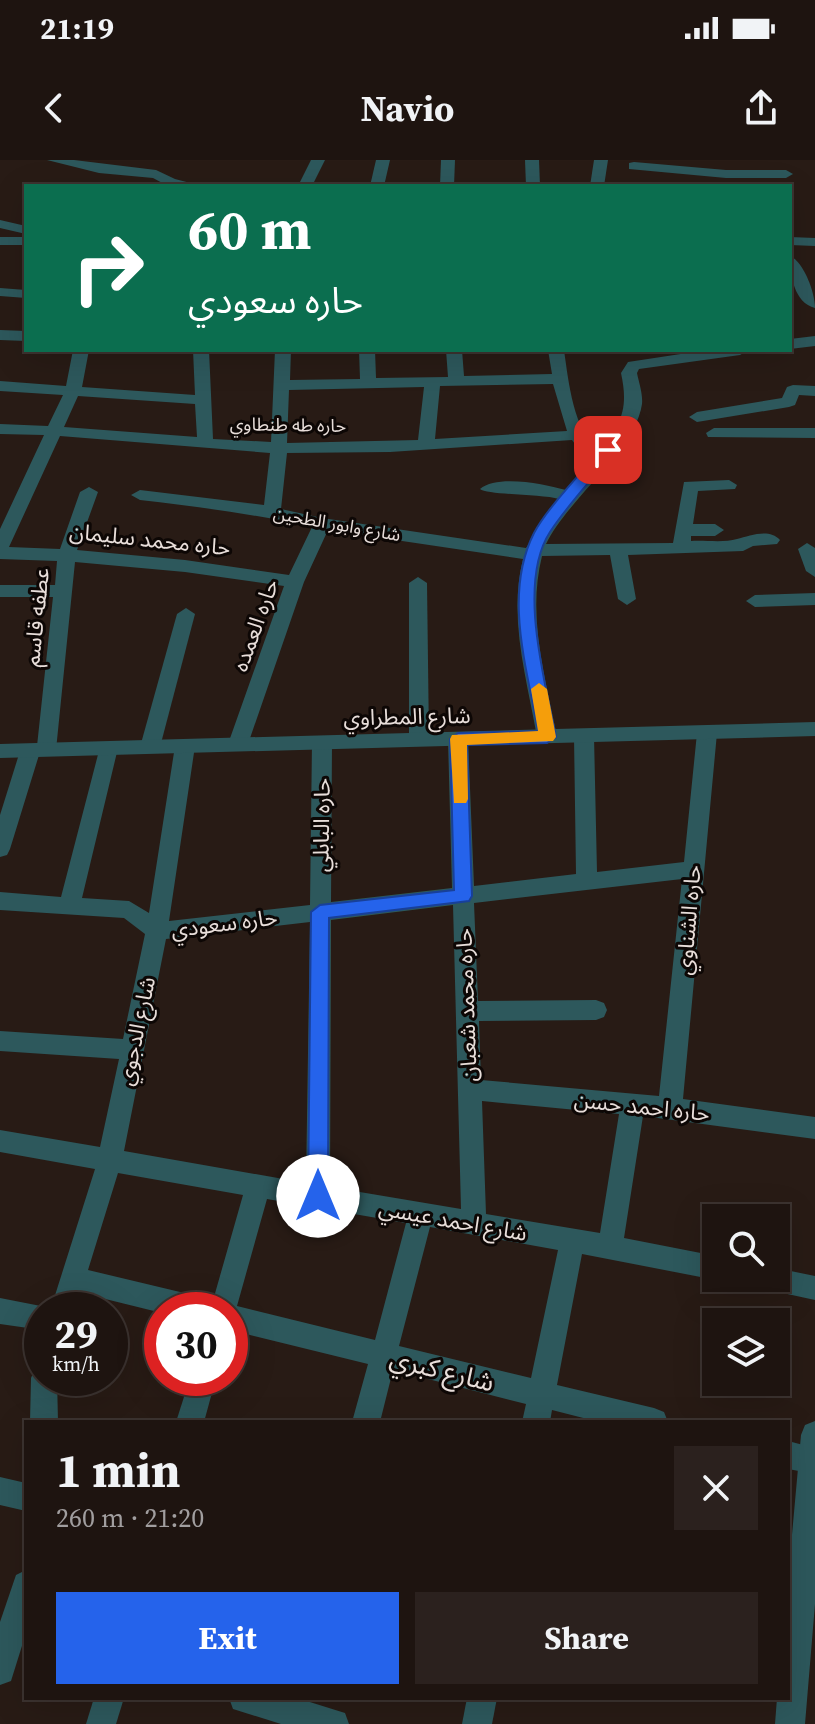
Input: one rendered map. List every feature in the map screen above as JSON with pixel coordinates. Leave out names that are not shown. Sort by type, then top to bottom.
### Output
[{"type":"street","points":[[54,160],[103,164],[156,174],[180,184]]},
{"type":"street","points":[[306,184],[318,160]]},
{"type":"street","points":[[377,184],[383,160]]},
{"type":"street","points":[[447,184],[448,160]]},
{"type":"street","points":[[532,160],[533,184]]},
{"type":"street","points":[[597,184],[601,160]]},
{"type":"street","points":[[631,184],[634,163],[727,173],[786,174]]},
{"type":"street","points":[[85,184],[103,164]]},
{"type":"street","points":[[0,224],[24,230]]},
{"type":"street","points":[[0,241],[24,241]]},
{"type":"street","points":[[792,241],[815,242]]},
{"type":"street","points":[[792,264],[810,302],[815,304]]},
{"type":"street","points":[[0,292],[24,294]]},
{"type":"street","points":[[0,335],[24,336]]},
{"type":"street","points":[[792,344],[815,341]]},
{"type":"street","points":[[0,550],[73,390],[81,352]]},
{"type":"street","points":[[201,352],[205,442]]},
{"type":"street","points":[[272,515],[279,448],[283,352]]},
{"type":"street","points":[[367,352],[368,383]]},
{"type":"street","points":[[454,352],[456,381]]},
{"type":"street","points":[[556,352],[560,379],[576,435],[597,462]]},
{"type":"street","points":[[547,737],[526,615],[534,552],[541,534],[623,431],[634,402],[629,373],[632,358],[713,352]]},
{"type":"street","points":[[283,385],[560,379]]},
{"type":"street","points":[[426,445],[432,382]]},
{"type":"street","points":[[0,386],[203,400]]},
{"type":"street","points":[[697,417],[789,402],[793,390],[815,391]]},
{"type":"street","name":"حاره طه طنطاوي","points":[[0,429],[55,430],[279,448],[426,445],[576,435]]},
{"type":"street","points":[[714,433],[815,433]]},
{"type":"street","points":[[776,433],[783,455]]},
{"type":"street","points":[[682,538],[690,486],[729,485]]},
{"type":"street","points":[[489,489],[530,486],[569,496]]},
{"type":"street","name":"عطفه قاسم","points":[[0,849],[38,751],[67,554],[89,492]]},
{"type":"street","name":"شارع وابور الطحين","points":[[140,495],[249,507],[272,515],[322,524],[534,552],[618,549],[682,538]]},
{"type":"street","name":"حاره العمده","points":[[238,744],[295,582],[322,524]]},
{"type":"street","points":[[682,538],[715,530]]},
{"type":"street","points":[[682,538],[743,545],[749,540],[771,540]]},
{"type":"street","points":[[618,549],[627,599]]},
{"type":"street","points":[[807,549],[815,571]]},
{"type":"street","name":"حاره محمد سليمان","points":[[0,550],[198,565],[295,582]]},
{"type":"street","points":[[418,583],[419,740]]},
{"type":"street","points":[[0,591],[63,591]]},
{"type":"street","points":[[755,601],[815,599]]},
{"type":"street","points":[[150,747],[186,614]]},
{"type":"street","name":"شارع المطراوي","points":[[0,751],[815,729]]},
{"type":"street","name":"حاره الشناوي","points":[[670,1108],[707,733]]},
{"type":"street","points":[[584,736],[587,881]]},
{"type":"street","name":"حاره محمد شعبان","points":[[458,739],[474,1223]]},
{"type":"street","name":"حاره البابلي","points":[[318,1196],[322,742]]},
{"type":"street","name":"شارع الدجوي","points":[[69,1292],[110,1160],[157,931],[185,746]]},
{"type":"street","points":[[70,905],[108,748]]},
{"type":"street","name":"حاره سعودي","points":[[0,901],[129,910],[157,931],[692,869]]},
{"type":"street","points":[[467,1011],[596,1010]]},
{"type":"street","points":[[0,1041],[132,1050]]},
{"type":"street","name":"حاره احمد حسن","points":[[469,1089],[670,1108],[815,1128]]},
{"type":"street","points":[[610,1247],[633,1104]]},
{"type":"street","name":"شارع احمد عيسي","points":[[0,1141],[702,1265]]},
{"type":"street","points":[[228,1292],[258,1186]]},
{"type":"street","points":[[367,1420],[421,1214]]},
{"type":"street","points":[[536,1420],[572,1241]]},
{"type":"street","points":[[73,1279],[144,1296]]},
{"type":"street","points":[[790,1283],[815,1288]]},
{"type":"street","points":[[0,1311],[24,1314]]},
{"type":"street","name":"شارع كبري","points":[[248,1321],[646,1420]]},
{"type":"street","points":[[44,1396],[44,1420]]},
{"type":"street","points":[[191,1420],[198,1396]]},
{"type":"street","points":[[790,1724],[792,1643],[805,1450]]},
{"type":"street","points":[[0,1491],[24,1497]]},
{"type":"street","points":[[0,1670],[20,1632],[24,1601]]},
{"type":"street","points":[[101,1724],[108,1700]]},
{"type":"street","points":[[251,1700],[334,1724]]},
{"type":"street","points":[[477,1724],[482,1700]]},
{"type":"slow traffic","points":[[460,799],[458,739],[547,737],[539,689]]},
{"type":"route","points":[[318,1196],[320,912],[463,896],[458,739],[547,737],[526,615],[534,550],[553,516],[608,450]]}]
